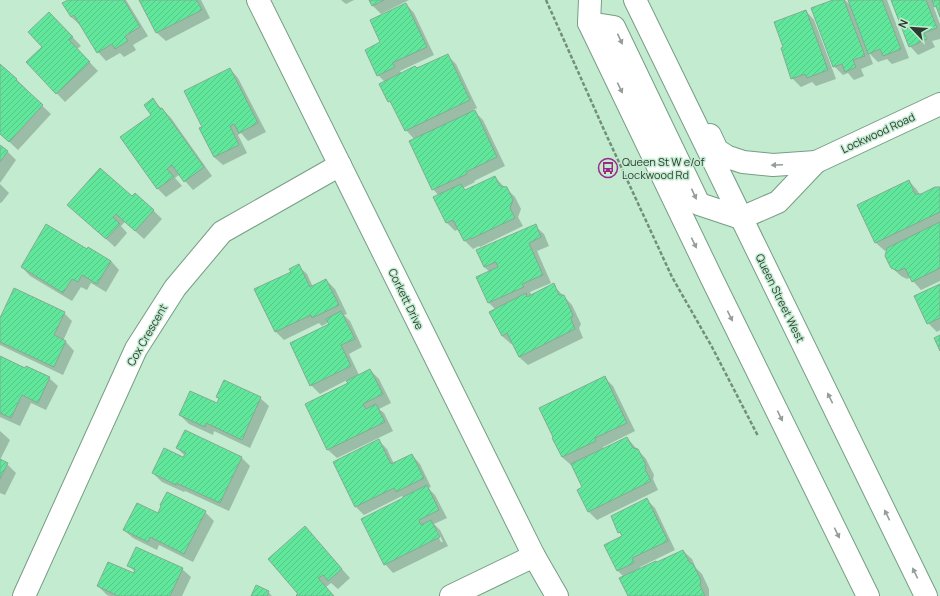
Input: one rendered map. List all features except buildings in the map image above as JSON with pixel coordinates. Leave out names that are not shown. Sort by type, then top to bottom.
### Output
[{"type":"main road","name":"Corkett Drive","points":[[258,0],[534,556],[557,596]]},
{"type":"main road","points":[[590,0],[589,23],[713,281],[868,596]]},
{"type":"main road","name":"Queen Street West","points":[[635,0],[926,596]]},
{"type":"main road","points":[[589,23],[614,27],[699,204],[741,218],[778,202],[816,162]]},
{"type":"main road","points":[[666,64],[681,76],[717,150],[728,157],[743,162],[773,165],[816,162]]},
{"type":"main road","name":"Lockwood Road","points":[[816,162],[940,104]]},
{"type":"main road","name":"Cox Crescent","points":[[24,596],[136,349],[175,288],[222,232],[340,165]]},
{"type":"main road","points":[[452,596],[534,556]]},
{"type":"path","points":[[546,0],[672,277],[712,347],[759,438]]},
{"type":"place","name":"Queen St W e/of Lockwood Rd","points":[[608,168]]}]
